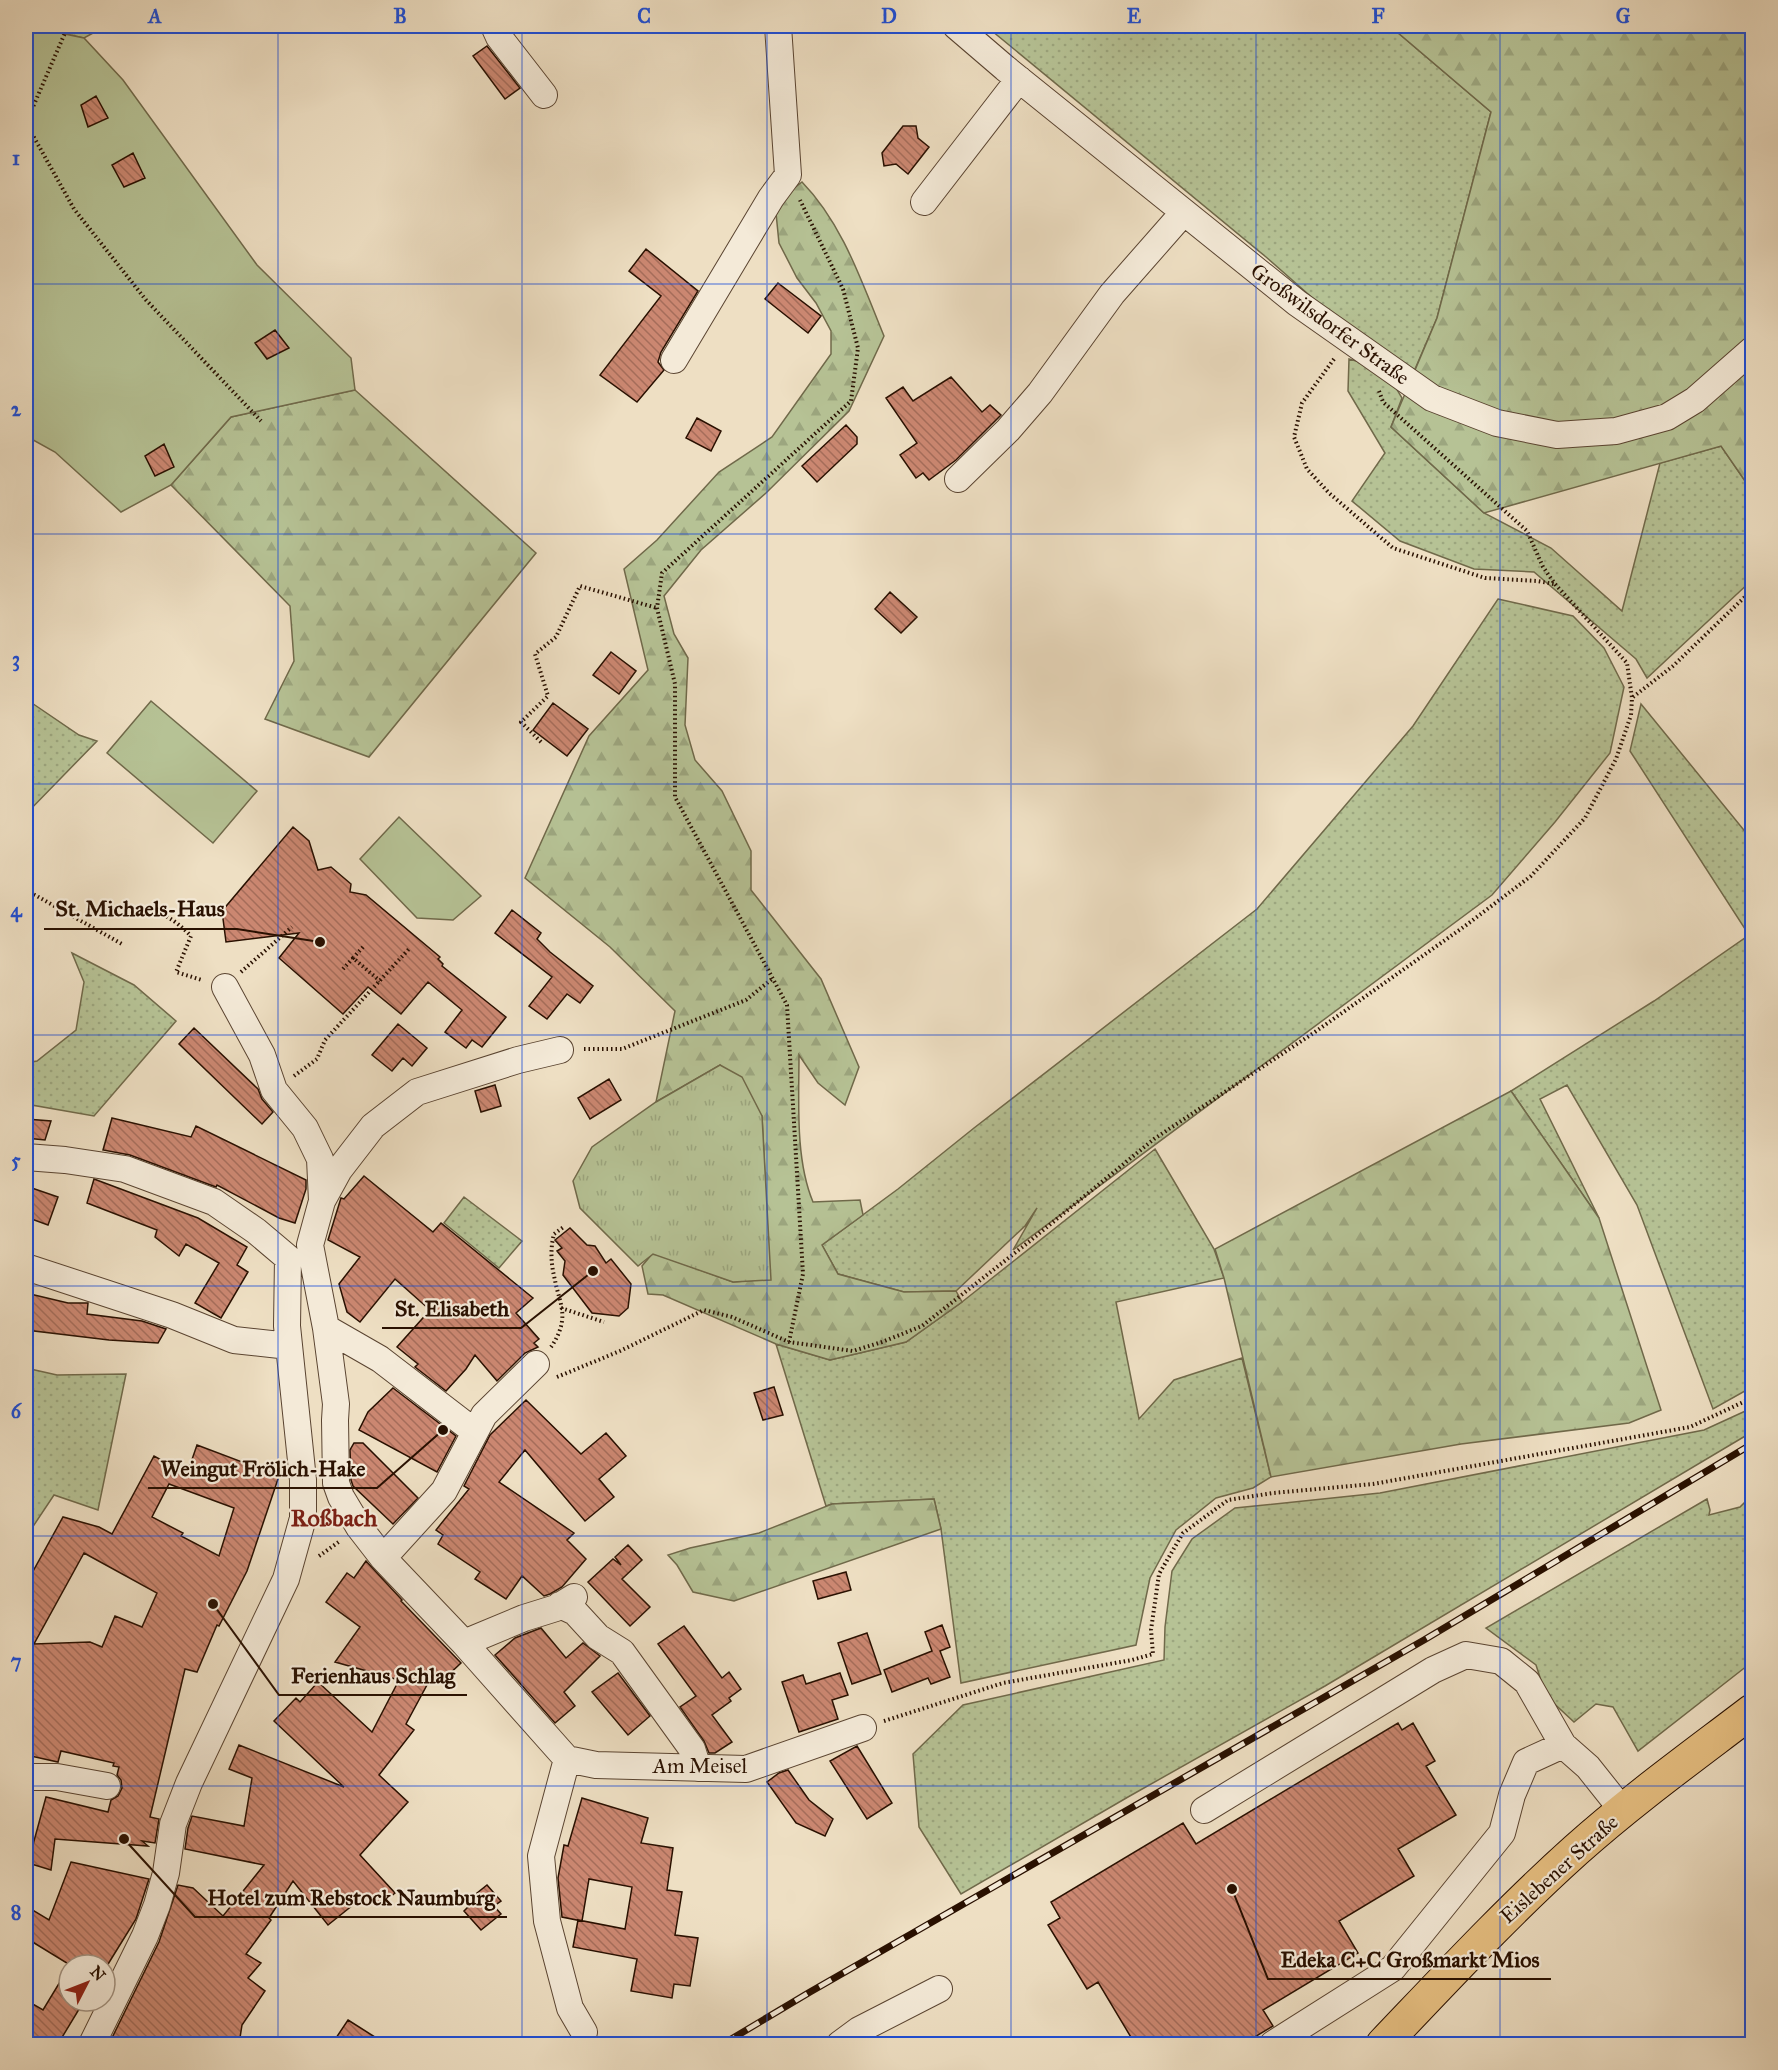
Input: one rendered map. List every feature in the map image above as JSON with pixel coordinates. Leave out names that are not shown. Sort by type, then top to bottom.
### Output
[{"type":"main road","name":"Eislebener Straße","points":[[1383,2044],[1516,1906],[1577,1850],[1623,1811],[1752,1711]]},
{"type":"street","points":[[494,26],[499,37],[544,95]]},
{"type":"street","points":[[674,360],[771,198],[788,175],[778,26]]},
{"type":"street","name":"Großwilsdorfer Straße","points":[[956,26],[1297,303],[1432,398],[1497,423],[1557,435],[1616,431],[1667,417],[1695,400],[1752,350]]},
{"type":"street","points":[[924,202],[1019,79]]},
{"type":"street","points":[[958,479],[1008,430],[1040,393],[1112,294],[1184,212]]},
{"type":"street","points":[[225,987],[262,1055],[274,1090],[305,1128],[320,1159],[322,1201]]},
{"type":"street","points":[[560,1050],[518,1059],[417,1092],[373,1126],[339,1170],[322,1201],[310,1245],[326,1328],[336,1404],[336,1483],[341,1497],[359,1527],[383,1558],[464,1643],[567,1758],[541,1856],[547,1921],[570,2008],[584,2032]]},
{"type":"street","points":[[26,1157],[125,1169],[214,1202],[256,1231],[288,1258],[289,1346],[303,1480],[303,1518],[286,1579],[189,1783],[173,1824],[166,1873],[146,1936],[92,2044]]},
{"type":"street","points":[[288,1258],[310,1245]]},
{"type":"street","points":[[26,1267],[172,1315],[234,1340],[289,1346]]},
{"type":"street","points":[[326,1328],[380,1359],[475,1432]]},
{"type":"street","points":[[383,1558],[444,1491],[484,1415],[536,1364]]},
{"type":"street","points":[[464,1643],[568,1600],[575,1612],[598,1637],[622,1652],[692,1749],[698,1768]]},
{"type":"street","points":[[1204,1810],[1433,1670],[1466,1655],[1501,1661],[1527,1682],[1563,1745],[1588,1767],[1623,1811]]},
{"type":"street","name":"Am Meisel","points":[[567,1758],[596,1765],[746,1769],[863,1728]]},
{"type":"street","points":[[1274,2044],[1394,1968],[1502,1833],[1512,1795],[1526,1762],[1563,1745]]},
{"type":"street","points":[[26,1777],[57,1777],[107,1786]]},
{"type":"street","points":[[840,2044],[859,2030],[939,1989]]},
{"type":"path","points":[[68,26],[26,123],[74,209],[146,300],[261,421]]},
{"type":"path","points":[[788,175],[843,289],[858,348],[851,401],[662,573],[657,608],[675,684],[675,797],[787,1005],[803,1274],[789,1342]]},
{"type":"path","points":[[536,1364],[554,1378],[620,1352],[704,1310],[732,1317],[789,1342],[853,1351],[922,1326],[1154,1139],[1315,1032],[1531,876],[1585,818],[1616,759],[1631,715],[1632,698],[1628,663],[1555,584],[1527,531],[1383,402],[1358,346],[1302,403],[1294,437],[1307,469],[1329,493],[1393,548],[1485,578],[1555,584]]},
{"type":"path","points":[[541,742],[521,722],[549,696],[535,654],[556,637],[580,586],[657,608]]},
{"type":"path","points":[[1632,698],[1673,666],[1752,590]]},
{"type":"path","points":[[26,890],[122,944]]},
{"type":"path","points":[[137,906],[162,913],[177,921],[191,936],[176,972],[225,987]]},
{"type":"path","points":[[252,962],[292,927]]},
{"type":"path","points":[[343,969],[363,947]]},
{"type":"path","points":[[274,1090],[317,1059],[325,1040],[409,949]]},
{"type":"path","points":[[353,958],[380,981]]},
{"type":"path","points":[[560,1050],[622,1049],[746,1000],[772,978]]},
{"type":"path","points":[[556,1340],[563,1321],[551,1247],[554,1234],[566,1226]]},
{"type":"path","points":[[561,1308],[604,1322]]},
{"type":"path","points":[[863,1728],[1003,1683],[1132,1660],[1153,1654],[1151,1630],[1159,1574],[1183,1533],[1228,1500],[1273,1493],[1372,1484],[1690,1427],[1752,1398]]},
{"type":"path","points":[[286,1579],[359,1527]]},
{"type":"green space","points":[[26,26],[84,38],[123,80],[257,265],[351,358],[355,390],[231,417],[171,485],[121,512],[55,452],[26,436]]},
{"type":"green space","points":[[27,26],[106,26],[84,38]]},
{"type":"green space","points":[[986,26],[1390,26],[1491,112],[1437,318],[1409,383],[1266,257]]},
{"type":"green space","points":[[1390,26],[1752,26],[1752,491],[1721,446],[1484,513],[1391,427],[1437,318],[1491,112]]},
{"type":"green space","points":[[802,182],[829,216],[840,235],[884,336],[849,411],[766,493],[701,550],[664,596],[674,634],[688,658],[685,725],[695,760],[722,791],[751,851],[751,890],[821,979],[859,1067],[845,1105],[818,1083],[799,1055],[801,1149],[807,1185],[813,1202],[860,1200],[863,1215],[822,1245],[838,1274],[904,1292],[956,1291],[962,1302],[906,1342],[830,1360],[776,1344],[663,1295],[648,1294],[642,1266],[653,1253],[733,1282],[770,1279],[762,1116],[720,1065],[656,1102],[675,1011],[610,947],[525,878],[589,736],[648,670],[624,569],[657,540],[719,472],[772,437],[831,354],[831,331],[816,303],[797,278],[779,243],[775,203]]},
{"type":"green space","points":[[1349,359],[1385,369],[1402,398],[1391,427],[1484,513],[1551,548],[1622,611],[1660,463],[1721,446],[1752,491],[1752,580],[1647,678],[1636,659],[1534,572],[1474,569],[1400,541],[1352,501],[1385,453],[1348,391]]},
{"type":"green space","points":[[355,390],[536,553],[369,757],[265,719],[294,661],[290,606],[171,485],[231,417]]},
{"type":"green space","points":[[1498,599],[1573,616],[1604,648],[1624,687],[1610,753],[1492,895],[1013,1250],[1037,1208],[1025,1226],[956,1291],[904,1292],[838,1274],[822,1245],[898,1189],[1257,909],[1413,726]]},
{"type":"green space","points":[[26,699],[79,735],[97,741],[26,814]]},
{"type":"green space","points":[[151,701],[257,791],[213,843],[107,753]]},
{"type":"green space","points":[[1641,704],[1752,840],[1752,1387],[1713,1409],[1637,1205],[1567,1085],[1540,1099],[1599,1218],[1511,1091],[1654,1001],[1749,935],[1630,751]]},
{"type":"green space","points":[[399,817],[481,896],[453,920],[417,918],[360,859]]},
{"type":"green space","points":[[72,953],[134,985],[176,1021],[94,1116],[26,1104],[26,1063],[37,1061],[76,1030],[84,982]]},
{"type":"green space","points":[[720,1065],[742,1077],[762,1116],[771,1280],[733,1282],[653,1254],[638,1266],[580,1208],[573,1181],[592,1147],[656,1102]]},
{"type":"green space","points":[[1511,1091],[1599,1218],[1661,1410],[1629,1423],[1461,1444],[1271,1477],[1224,1278],[1215,1249]]},
{"type":"green space","points":[[1155,1149],[1214,1249],[1224,1278],[1116,1302],[1139,1419],[1174,1380],[1242,1358],[1271,1477],[1253,1488],[1216,1498],[1176,1530],[1150,1578],[1136,1645],[961,1683],[941,1529],[934,1499],[826,1506],[776,1344],[830,1360],[906,1342],[962,1302]]},
{"type":"green space","points":[[464,1197],[522,1241],[499,1268],[444,1223]]},
{"type":"green space","points":[[26,1368],[57,1375],[126,1374],[98,1510],[54,1495],[26,1537]]},
{"type":"green space","points":[[1752,1408],[1752,1432],[1325,1686],[961,1894],[919,1827],[913,1754],[963,1705],[1164,1660],[1165,1627],[1172,1571],[1192,1539],[1235,1508],[1380,1493],[1704,1430]]},
{"type":"green space","points":[[1752,1495],[1752,1662],[1638,1751],[1613,1707],[1596,1704],[1574,1722],[1546,1696],[1536,1665],[1486,1628],[1707,1499],[1709,1515],[1740,1507]]},
{"type":"green space","points":[[934,1499],[941,1529],[734,1601],[693,1592],[677,1565],[668,1555],[759,1533],[832,1504]]},
{"type":"building","points":[[487,46],[520,88],[505,99],[473,56]]},
{"type":"building","points":[[96,96],[108,118],[88,127],[81,105]]},
{"type":"building","points":[[903,126],[916,126],[918,138],[929,147],[908,174],[896,164],[884,166],[882,153]]},
{"type":"building","points":[[133,153],[145,178],[124,187],[112,165]]},
{"type":"building","points":[[646,249],[698,291],[661,352],[658,362],[664,370],[637,402],[600,375],[661,296],[629,271]]},
{"type":"building","points":[[778,283],[821,316],[808,333],[765,299]]},
{"type":"building","points":[[275,330],[289,348],[267,359],[255,343]]},
{"type":"building","points":[[951,377],[982,412],[990,405],[1001,415],[956,460],[929,480],[923,473],[916,478],[900,455],[917,443],[886,398],[903,387],[913,401]]},
{"type":"building","points":[[697,418],[721,431],[711,451],[686,438]]},
{"type":"building","points":[[846,425],[857,437],[857,444],[817,482],[802,466]]},
{"type":"building","points":[[164,444],[174,467],[155,476],[145,456]]},
{"type":"building","points":[[890,592],[917,617],[901,633],[875,609]]},
{"type":"building","points":[[611,652],[636,671],[619,694],[593,675]]},
{"type":"building","points":[[553,703],[588,729],[567,756],[533,730]]},
{"type":"building","points":[[293,827],[309,841],[318,870],[331,867],[351,884],[350,892],[366,895],[440,957],[438,959],[443,964],[442,966],[506,1017],[482,1047],[472,1040],[466,1048],[445,1032],[462,1010],[428,982],[401,1014],[368,987],[343,1014],[279,958],[299,933],[226,942],[222,911]]},
{"type":"building","points":[[512,910],[541,933],[537,939],[550,952],[593,986],[580,1003],[567,994],[547,1019],[529,1006],[552,977],[495,933]]},
{"type":"building","points":[[398,1024],[427,1048],[412,1066],[403,1058],[392,1071],[372,1055]]},
{"type":"building","points":[[194,1028],[258,1089],[262,1099],[273,1112],[262,1124],[179,1044]]},
{"type":"building","points":[[609,1079],[621,1100],[590,1119],[578,1098]]},
{"type":"building","points":[[495,1085],[501,1106],[481,1112],[475,1091]]},
{"type":"building","points":[[112,1118],[191,1137],[196,1126],[306,1180],[306,1189],[295,1223],[279,1218],[217,1185],[216,1187],[130,1155],[103,1150]]},
{"type":"building","points":[[26,1119],[51,1121],[45,1140],[26,1138]]},
{"type":"building","points":[[364,1176],[433,1232],[441,1223],[533,1298],[516,1313],[539,1339],[534,1343],[538,1347],[525,1353],[497,1381],[475,1355],[446,1391],[415,1367],[418,1364],[397,1347],[430,1310],[395,1279],[360,1322],[347,1312],[339,1284],[360,1257],[328,1240],[341,1198],[344,1199]]},
{"type":"building","points":[[94,1179],[198,1218],[247,1247],[237,1265],[248,1272],[221,1318],[195,1303],[219,1263],[186,1244],[179,1256],[155,1237],[157,1230],[87,1203]]},
{"type":"building","points":[[26,1186],[58,1197],[48,1225],[26,1217]]},
{"type":"building","points":[[570,1228],[587,1245],[595,1246],[606,1263],[611,1259],[631,1284],[628,1308],[619,1316],[592,1313],[563,1275],[565,1261],[557,1251],[562,1248],[555,1240]]},
{"type":"building","points":[[26,1293],[68,1303],[88,1303],[87,1314],[142,1321],[166,1329],[158,1343],[109,1340],[26,1330]]},
{"type":"building","points":[[774,1387],[783,1415],[763,1420],[754,1393]]},
{"type":"building","points":[[393,1388],[456,1436],[437,1472],[359,1430],[368,1412]]},
{"type":"building","points":[[526,1400],[581,1454],[606,1433],[626,1456],[599,1479],[614,1497],[585,1521],[525,1450],[499,1482],[574,1533],[567,1540],[586,1559],[562,1587],[550,1594],[544,1596],[522,1576],[506,1599],[475,1579],[480,1572],[438,1544],[443,1535],[436,1530],[469,1489],[464,1486],[490,1435]]},
{"type":"building","points":[[354,1443],[363,1443],[418,1498],[393,1524],[353,1486],[350,1450]]},
{"type":"building","points":[[197,1445],[279,1476],[247,1571],[219,1626],[217,1625],[197,1672],[185,1669],[150,1817],[159,1819],[155,1843],[142,1841],[148,1846],[55,1839],[51,1870],[28,1863],[46,1797],[108,1812],[111,1800],[118,1796],[122,1788],[121,1780],[117,1775],[119,1767],[113,1766],[114,1763],[61,1751],[58,1762],[26,1755],[26,1584],[63,1517],[99,1527],[112,1534],[154,1456],[187,1474]],"holes":[[[169,1484],[234,1508],[219,1556],[181,1536],[183,1533],[152,1517]],[[84,1553],[157,1593],[142,1627],[115,1616],[102,1647],[90,1642],[34,1644]]]},
{"type":"building","points":[[628,1545],[642,1560],[622,1579],[650,1607],[630,1626],[588,1582],[613,1559],[621,1565],[615,1557]]},
{"type":"building","points":[[366,1561],[461,1663],[445,1678],[434,1672],[406,1724],[414,1730],[379,1775],[408,1802],[360,1855],[395,1893],[380,1906],[368,1893],[328,1925],[293,1881],[269,1918],[271,1920],[246,1954],[261,1963],[248,1978],[265,1991],[242,2025],[239,2044],[109,2044],[159,1942],[178,1885],[193,1888],[223,1916],[264,1865],[185,1849],[192,1816],[244,1826],[252,1778],[229,1769],[239,1745],[344,1787],[274,1721],[296,1698],[300,1702],[318,1682],[372,1732],[399,1680],[335,1662],[360,1627],[326,1602],[347,1573],[354,1578]]},
{"type":"building","points":[[846,1572],[851,1590],[818,1599],[813,1581]]},
{"type":"building","points":[[942,1625],[950,1647],[940,1651],[950,1677],[931,1684],[928,1678],[892,1692],[884,1670],[932,1651],[925,1632]]},
{"type":"building","points":[[684,1626],[722,1678],[729,1672],[741,1689],[729,1698],[731,1701],[712,1715],[732,1742],[715,1753],[709,1753],[704,1741],[680,1707],[696,1696],[658,1644]]},
{"type":"building","points":[[541,1628],[566,1658],[583,1643],[600,1656],[564,1692],[575,1706],[555,1723],[495,1655],[515,1638]]},
{"type":"building","points":[[867,1633],[881,1674],[852,1684],[838,1643]]},
{"type":"building","points":[[618,1673],[650,1716],[628,1735],[592,1692]]},
{"type":"building","points":[[840,1673],[848,1695],[832,1700],[838,1719],[799,1732],[782,1682],[803,1675],[806,1684]]},
{"type":"building","points":[[1398,1723],[1402,1730],[1413,1723],[1435,1761],[1426,1766],[1456,1815],[1398,1849],[1414,1876],[1339,1921],[1358,1953],[1263,2010],[1273,2026],[1243,2044],[1135,2044],[1098,1982],[1087,1989],[1048,1925],[1060,1918],[1051,1902],[1183,1823],[1196,1844]]},
{"type":"building","points":[[857,1746],[892,1803],[867,1819],[830,1761]]},
{"type":"building","points":[[788,1770],[809,1800],[833,1819],[825,1836],[796,1823],[767,1782],[779,1773]]},
{"type":"building","points":[[582,1798],[648,1818],[641,1843],[673,1848],[667,1890],[682,1892],[675,1935],[698,1938],[690,1986],[674,1984],[672,1998],[631,1991],[637,1959],[573,1947],[578,1920],[562,1917],[558,1878],[564,1845],[568,1846]],"holes":[[[589,1879],[632,1887],[625,1929],[582,1921]]]},
{"type":"building","points":[[71,1862],[149,1879],[136,1919],[115,1953],[57,1953],[57,1957],[26,1938],[26,1906],[49,1920]]},
{"type":"building","points":[[487,1885],[501,1901],[494,1906],[501,1914],[481,1930],[464,1911],[469,1906],[466,1902]]},
{"type":"building","points":[[57,1987],[57,2013],[77,2013],[58,2044],[26,2044],[26,2000],[43,2010]]},
{"type":"building","points":[[348,2020],[386,2044],[332,2044]]},
{"type":"railway","points":[[723,2044],[1424,1640],[1752,1444]]},
{"type":"place","name":"St. Michaels-Haus","points":[[320,942]]},
{"type":"place","name":"St. Elisabeth","points":[[593,1271]]},
{"type":"place","name":"Weingut Frölich-Hake","points":[[443,1430]]},
{"type":"place","name":"Ferienhaus Schlag","points":[[213,1604]]},
{"type":"place","name":"Hotel zum Rebstock Naumburg","points":[[124,1839]]},
{"type":"place","name":"Edeka C+C Großmarkt Mios","points":[[1232,1889]]},
{"type":"district","name":"Roßbach","points":[[334,1518]]}]
